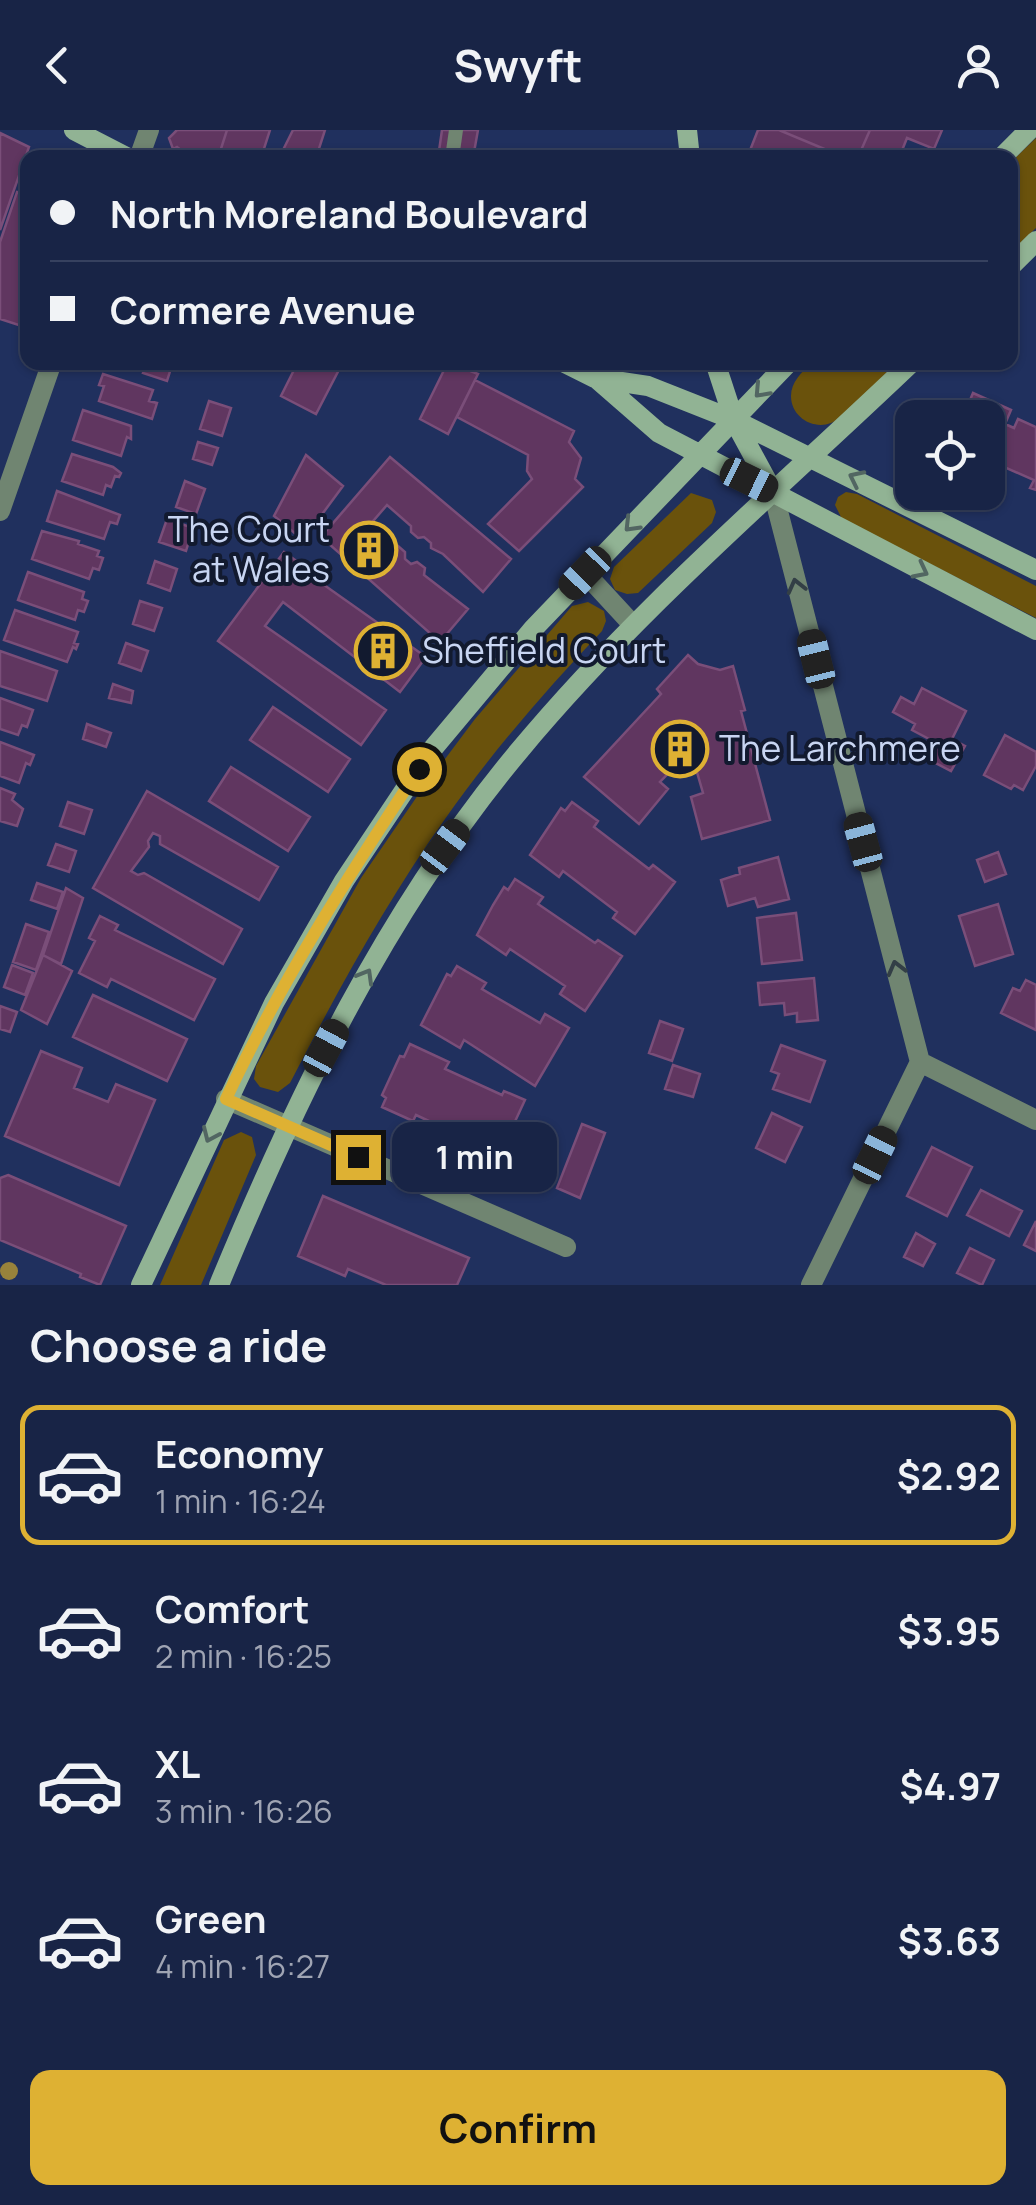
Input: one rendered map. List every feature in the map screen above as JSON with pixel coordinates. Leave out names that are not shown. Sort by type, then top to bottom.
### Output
[{"type":"main road","points":[[74,130],[113,150]]},
{"type":"main road","points":[[1009,150],[1029,130]]},
{"type":"main road","points":[[579,370],[595,378],[645,423],[699,456],[1036,630]]},
{"type":"main road","points":[[718,370],[734,420],[774,492]]},
{"type":"main road","points":[[141,1285],[274,1004],[344,882],[430,752],[532,629],[781,370]]},
{"type":"main road","points":[[220,1285],[287,1126],[369,969],[445,847],[517,753],[633,624],[904,370]]},
{"type":"main road","points":[[595,378],[648,386],[734,420],[1036,570]]},
{"type":"street","points":[[133,150],[149,130]]},
{"type":"street","points":[[0,511],[49,370]]},
{"type":"street","points":[[774,492],[920,1062],[810,1285]]},
{"type":"street","points":[[585,573],[633,624]]},
{"type":"street","points":[[920,1062],[1036,1120]]},
{"type":"street","points":[[226,1099],[566,1247]]},
{"type":"shaded area","points":[[1036,138],[1036,228],[1018,245],[1018,155]]},
{"type":"shaded area","points":[[805,370],[889,370],[847,412],[824,425],[804,420],[795,410],[791,396]]},
{"type":"shaded area","points":[[846,492],[857,494],[1036,586],[1036,618],[842,519],[835,505]]},
{"type":"shaded area","points":[[691,493],[712,500],[716,512],[712,523],[638,593],[615,590],[610,579],[614,567]]},
{"type":"shaded area","points":[[588,602],[604,611],[602,631],[520,722],[445,819],[363,948],[290,1083],[278,1092],[260,1087],[254,1079],[256,1066],[361,878],[475,719],[572,606]]},
{"type":"shaded area","points":[[241,1132],[252,1137],[256,1155],[201,1285],[160,1285],[224,1140]]},
{"type":"building","points":[[177,130],[227,130],[221,150],[173,149],[169,138]]},
{"type":"building","points":[[227,130],[270,130],[264,150],[221,150]]},
{"type":"building","points":[[293,130],[325,130],[319,150],[283,150]]},
{"type":"building","points":[[442,130],[478,130],[474,150],[439,150]]},
{"type":"building","points":[[758,130],[779,130],[827,150],[750,150]]},
{"type":"building","points":[[779,130],[870,130],[861,150],[827,150]]},
{"type":"building","points":[[870,130],[942,130],[934,149],[907,138],[902,150],[861,150]]},
{"type":"building","points":[[0,133],[29,147],[20,150],[20,173],[0,230]]},
{"type":"building","points":[[17,192],[20,193],[20,325],[0,319],[0,242]]},
{"type":"building","points":[[144,370],[170,370],[167,381],[143,373]]},
{"type":"building","points":[[294,370],[339,370],[316,414],[281,396]]},
{"type":"building","points":[[444,370],[478,374],[448,434],[420,419]]},
{"type":"building","points":[[103,374],[153,390],[149,401],[157,403],[152,419],[99,401]]},
{"type":"building","points":[[475,380],[574,431],[569,442],[581,458],[575,479],[583,487],[519,551],[488,524],[532,479],[527,471],[528,455],[457,417]]},
{"type":"building","points":[[973,393],[989,400],[970,400]]},
{"type":"building","points":[[209,401],[231,408],[222,436],[200,429]]},
{"type":"building","points":[[83,410],[131,426],[131,439],[127,437],[121,456],[73,440]]},
{"type":"building","points":[[1018,419],[1036,427],[1036,490],[1030,488],[1034,480],[1005,467],[1005,424],[1014,428]]},
{"type":"building","points":[[198,442],[218,448],[212,465],[193,459]]},
{"type":"building","points":[[72,454],[121,473],[115,476],[111,487],[106,485],[103,495],[62,481]]},
{"type":"building","points":[[306,455],[343,486],[303,540],[274,516]]},
{"type":"building","name":"The Court at Wales","points":[[390,457],[511,559],[483,592],[443,554],[431,548],[424,537],[418,538],[411,532],[411,526],[387,505],[368,527],[392,548],[398,546],[405,552],[405,559],[411,564],[417,562],[425,568],[424,575],[468,609],[440,642],[321,537]]},
{"type":"building","points":[[185,481],[205,489],[196,514],[176,507]]},
{"type":"building","points":[[57,491],[120,515],[117,524],[110,522],[104,539],[47,521]]},
{"type":"building","points":[[167,519],[193,528],[186,551],[159,542]]},
{"type":"building","points":[[42,531],[99,551],[97,556],[103,558],[99,570],[93,568],[89,579],[32,559]]},
{"type":"building","name":"Sheffield Court","points":[[284,552],[302,565],[300,568],[426,657],[400,692],[283,602],[265,626],[386,710],[361,745],[218,641]]},
{"type":"building","points":[[155,561],[177,569],[170,591],[148,583]]},
{"type":"building","points":[[28,572],[84,592],[82,599],[88,601],[84,612],[78,610],[75,620],[18,600]]},
{"type":"building","points":[[140,601],[162,608],[154,631],[133,624]]},
{"type":"building","points":[[15,610],[78,632],[74,643],[78,644],[67,662],[4,640]]},
{"type":"building","points":[[126,643],[148,651],[141,671],[119,663]]},
{"type":"building","points":[[0,651],[57,671],[47,701],[0,686]]},
{"type":"building","name":"The Larchmere","points":[[688,655],[698,664],[720,670],[733,666],[770,820],[702,839],[691,797],[703,793],[692,755],[687,754],[660,782],[668,789],[639,824],[584,777],[661,694],[657,689]]},
{"type":"building","points":[[113,684],[133,691],[131,703],[109,698]]},
{"type":"building","points":[[922,688],[966,711],[952,739],[965,746],[951,771],[920,755],[929,739],[912,730],[915,724],[893,712],[901,697],[914,704]]},
{"type":"building","points":[[0,698],[33,710],[27,727],[22,725],[18,735],[0,729]]},
{"type":"building","points":[[273,707],[350,759],[328,792],[250,740]]},
{"type":"building","points":[[87,724],[111,733],[106,747],[83,739]]},
{"type":"building","points":[[1005,735],[1036,752],[1036,766],[1023,790],[1014,785],[1011,789],[984,775]]},
{"type":"building","points":[[0,742],[34,755],[30,765],[26,763],[19,783],[0,776]]},
{"type":"building","points":[[231,767],[310,817],[288,851],[209,801]]},
{"type":"building","points":[[0,788],[15,794],[12,800],[23,809],[17,826],[0,821]]},
{"type":"building","points":[[147,791],[278,867],[259,900],[160,844],[160,836],[153,833],[148,841],[149,847],[131,871],[144,873],[242,929],[223,964],[93,888]]},
{"type":"building","points":[[68,802],[92,810],[84,834],[60,826]]},
{"type":"building","points":[[572,802],[598,821],[594,827],[649,869],[653,865],[675,882],[635,934],[613,918],[617,912],[563,871],[559,877],[530,855],[561,808],[565,811]]},
{"type":"building","points":[[56,844],[76,851],[69,872],[48,865]]},
{"type":"building","points":[[998,852],[1006,874],[985,882],[977,860]]},
{"type":"building","points":[[778,857],[789,899],[758,907],[755,898],[728,906],[721,880],[740,874],[739,868]]},
{"type":"building","points":[[515,879],[543,897],[538,904],[595,943],[598,940],[622,956],[585,1011],[560,994],[565,986],[510,949],[506,955],[477,935],[504,887],[508,890]]},
{"type":"building","points":[[37,883],[63,892],[57,909],[31,900]]},
{"type":"building","points":[[66,888],[83,898],[61,964],[43,955]]},
{"type":"building","points":[[998,904],[1013,954],[975,966],[959,916]]},
{"type":"building","points":[[796,913],[802,960],[762,964],[757,918]]},
{"type":"building","points":[[100,916],[118,925],[115,930],[215,979],[194,1020],[111,979],[107,987],[79,973],[95,941],[89,938]]},
{"type":"building","points":[[26,924],[49,932],[36,970],[13,962]]},
{"type":"building","points":[[43,955],[72,971],[47,1024],[21,1010]]},
{"type":"building","points":[[12,965],[33,973],[25,995],[4,987]]},
{"type":"building","points":[[457,966],[486,983],[482,989],[540,1023],[545,1014],[569,1028],[535,1086],[464,1040],[460,1048],[421,1025],[447,974],[451,976]]},
{"type":"building","points":[[814,978],[818,1020],[797,1022],[797,1013],[785,1015],[784,1003],[760,1005],[758,983]]},
{"type":"building","points":[[1026,980],[1036,985],[1036,1030],[1001,1013],[1013,988],[1020,991]]},
{"type":"building","points":[[93,995],[187,1039],[167,1081],[73,1037]]},
{"type":"building","points":[[0,1006],[17,1012],[10,1032],[0,1029]]},
{"type":"building","points":[[660,1021],[683,1029],[672,1061],[649,1053]]},
{"type":"building","points":[[410,1044],[449,1062],[445,1069],[502,1095],[504,1091],[525,1100],[498,1158],[475,1147],[476,1143],[416,1115],[413,1121],[382,1107],[386,1098],[382,1095]]},
{"type":"building","points":[[781,1045],[825,1061],[810,1102],[773,1089],[779,1074],[771,1071]]},
{"type":"building","points":[[41,1051],[82,1068],[74,1088],[108,1102],[116,1084],[155,1100],[119,1185],[5,1136]]},
{"type":"building","points":[[673,1065],[700,1074],[693,1097],[665,1089]]},
{"type":"building","points":[[772,1113],[802,1127],[785,1162],[756,1148]]},
{"type":"building","points":[[582,1124],[605,1133],[580,1198],[557,1188]]},
{"type":"building","points":[[932,1147],[972,1167],[947,1216],[907,1196]]},
{"type":"building","points":[[8,1175],[126,1226],[100,1285],[0,1240],[0,1178]]},
{"type":"building","points":[[981,1190],[1022,1211],[1009,1236],[967,1215]]},
{"type":"building","points":[[323,1196],[469,1258],[457,1285],[386,1285],[348,1269],[345,1276],[298,1256]]},
{"type":"building","points":[[1036,1221],[1036,1251],[1024,1245]]},
{"type":"building","points":[[916,1233],[935,1244],[923,1266],[904,1257]]},
{"type":"building","points":[[970,1248],[994,1260],[982,1285],[957,1273]]},
{"type":"place","name":"The Court at Wales","points":[[369,550]]},
{"type":"place","name":"Sheffield Court","points":[[383,651]]},
{"type":"place","name":"The Larchmere","points":[[680,749]]},
{"type":"route","points":[[358,1157],[226,1099],[284,985],[344,882],[419,769]]}]
